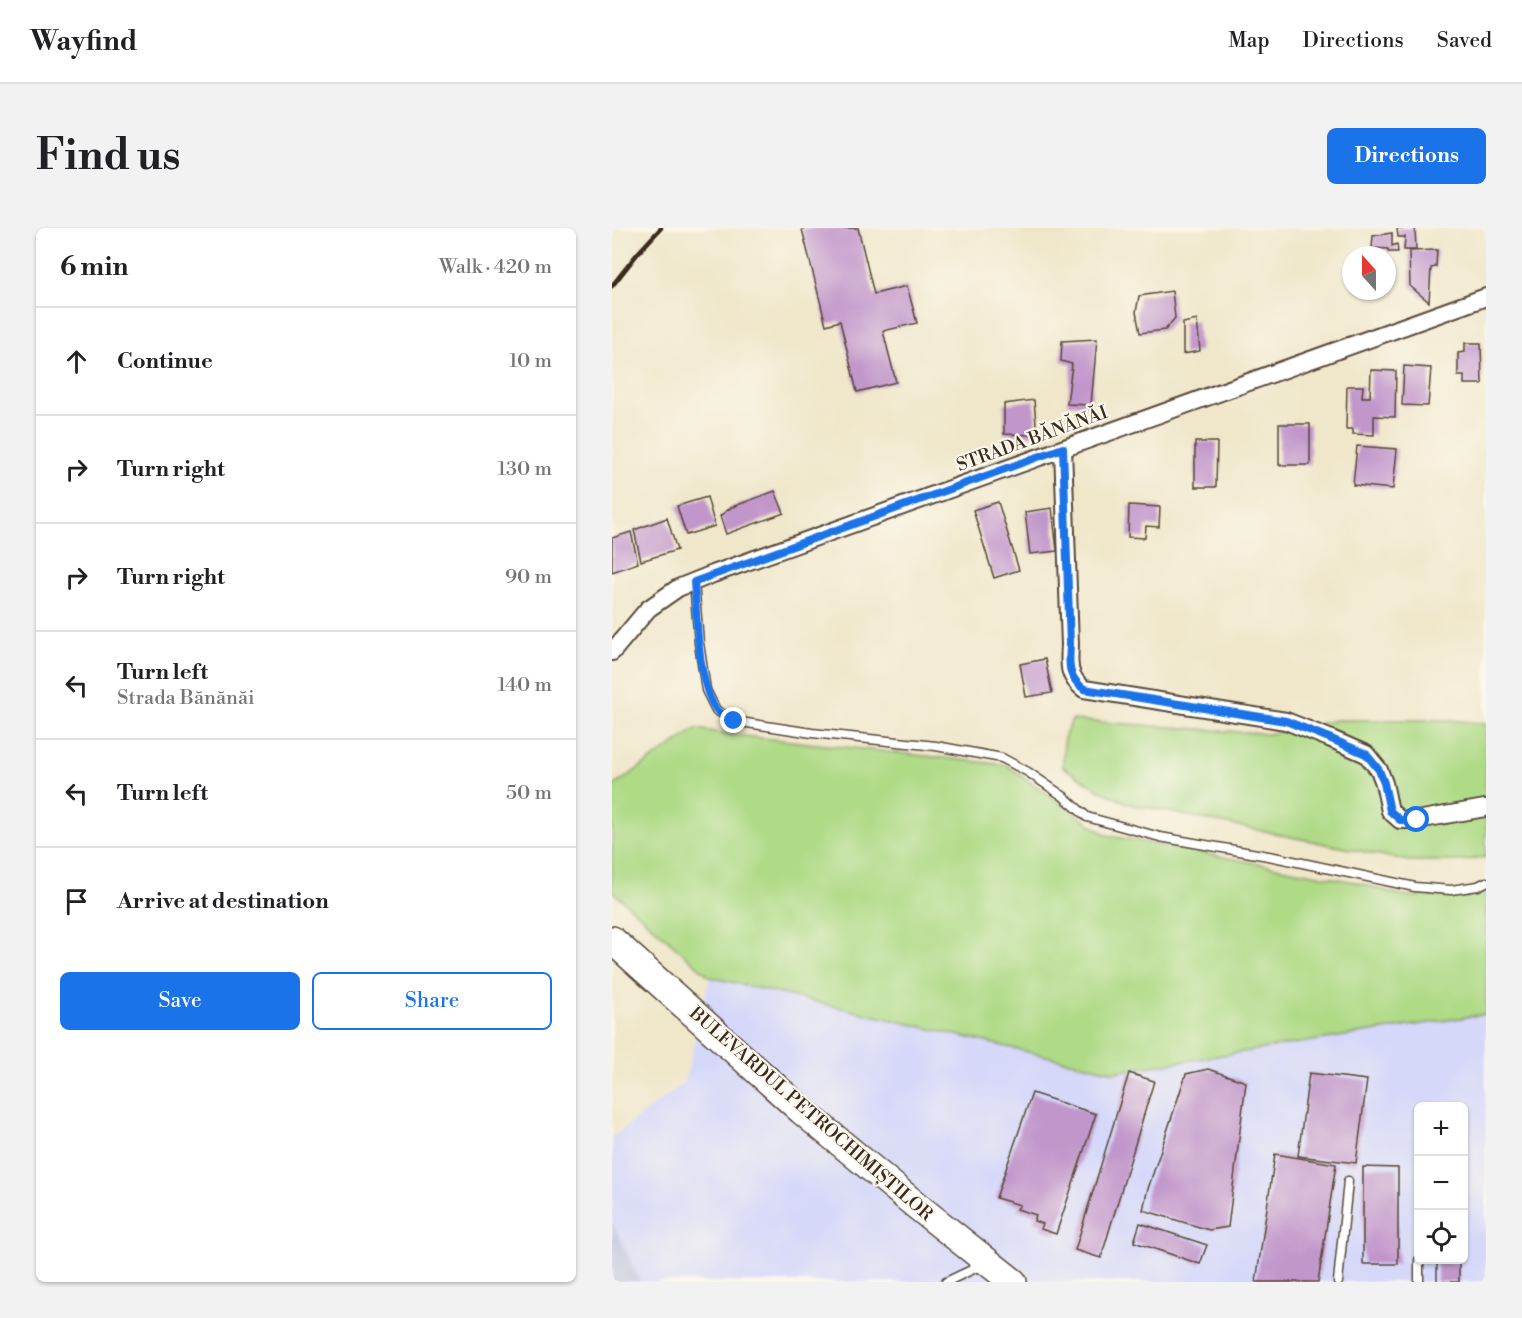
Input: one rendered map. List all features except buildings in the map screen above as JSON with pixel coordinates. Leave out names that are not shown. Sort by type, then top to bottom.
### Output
[{"type":"main road","name":"BULEVARDUL PETROCHIMIȘTILOR","points":[[612,940],[802,1111],[1013,1282]]},
{"type":"street","name":"STRADA BĂNĂNĂI","points":[[612,652],[648,609],[678,588],[1486,297]]},
{"type":"street","points":[[1063,448],[1069,668],[1078,684],[1084,689],[1286,721],[1329,738],[1366,754],[1379,770],[1390,811],[1400,820],[1417,820],[1485,808]]},
{"type":"lane","points":[[694,582],[699,644],[706,690],[716,710],[734,721],[812,733],[936,746],[1002,759],[1028,772],[1063,796],[1087,817],[1160,837],[1274,857],[1415,888],[1451,890],[1478,886],[1486,882]]},
{"type":"lane","points":[[1338,1282],[1348,1181]]},
{"type":"lane","points":[[946,1282],[988,1262]]},
{"type":"lane","points":[[1419,1264],[1419,1282]]},
{"type":"shaded area","points":[[710,977],[1114,1072],[1486,1014],[1486,1282],[640,1282],[612,1221],[612,1137],[685,1082]]},
{"type":"shaded area","points":[[612,1221],[640,1282],[612,1282]]},
{"type":"green space","points":[[1072,720],[1268,734],[1336,720],[1451,720],[1486,724],[1486,857],[1461,861],[1409,861],[1130,804],[1103,792],[1063,767],[1064,738]]},
{"type":"green space","points":[[696,729],[1006,765],[1106,835],[1355,882],[1404,896],[1467,897],[1486,889],[1486,1014],[1114,1072],[710,977],[612,891],[612,787]]},
{"type":"railway","points":[[612,286],[661,228]]},
{"type":"route","points":[[734,721],[716,710],[706,690],[699,644],[694,582],[1063,448],[1069,668],[1078,684],[1084,689],[1286,721],[1329,738],[1366,754],[1379,770],[1390,811],[1400,820],[1417,820]]}]
